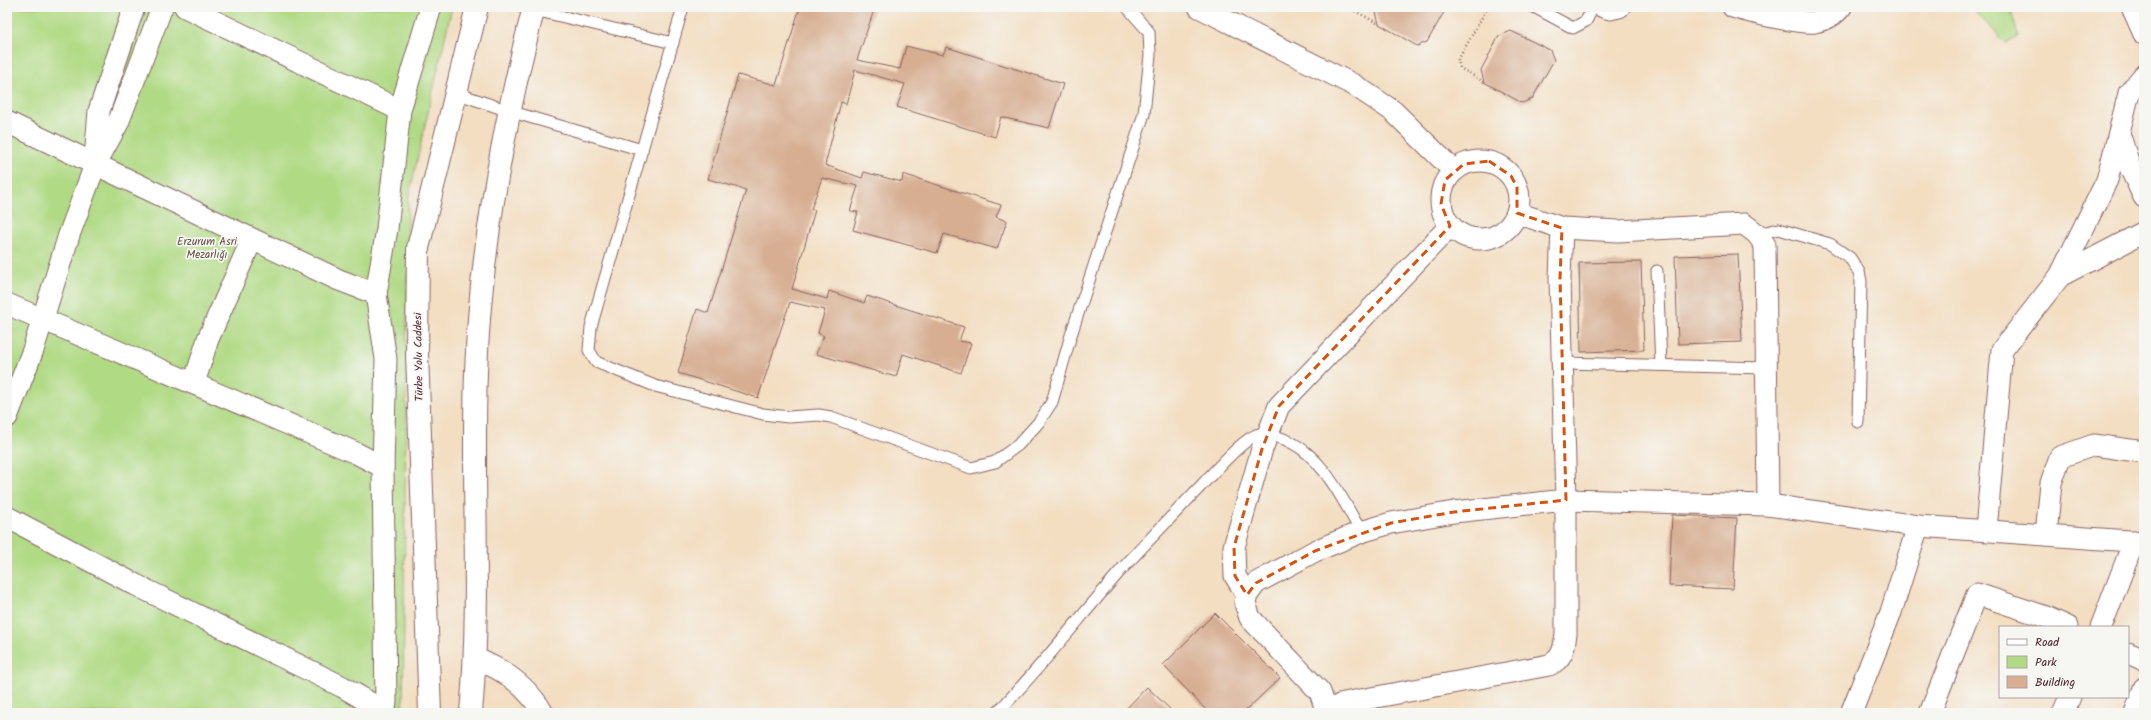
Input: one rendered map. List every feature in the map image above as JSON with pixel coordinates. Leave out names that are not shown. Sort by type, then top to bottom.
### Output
[{"type":"street","points":[[95,165],[99,112],[134,7]]},
{"type":"street","points":[[7,417],[33,350],[41,319],[69,235],[95,165],[118,123],[162,7]]},
{"type":"street","points":[[184,7],[400,110]]},
{"type":"street","points":[[7,518],[136,585],[343,687],[384,712],[386,702],[383,467],[386,359],[376,294],[387,229],[400,110],[431,7]]},
{"type":"street","name":"Türbe Yolu Caddesi","points":[[430,713],[417,353],[418,248],[477,7]]},
{"type":"street","points":[[1199,7],[1354,85],[1393,111],[1453,170]]},
{"type":"street","points":[[1603,7],[1610,9],[1619,7]]},
{"type":"street","points":[[1733,7],[1748,12],[1814,22],[1826,19],[1841,7]]},
{"type":"street","points":[[2132,7],[2144,34]]},
{"type":"street","points":[[471,713],[476,659],[476,373],[488,221],[530,8]]},
{"type":"street","points":[[1986,530],[2002,350],[2060,276],[2107,180],[2128,93],[2144,75]]},
{"type":"street","points":[[7,122],[339,280],[376,294]]},
{"type":"street","points":[[2119,133],[2131,170],[2144,197]]},
{"type":"street","points":[[1477,160],[1490,161],[1501,167],[1511,176],[1517,187],[1519,200],[1517,213],[1511,224],[1501,233],[1491,238],[1469,238],[1450,226],[1444,216],[1440,204],[1441,192],[1445,180],[1453,170],[1464,164],[1477,160]]},
{"type":"street","points":[[1517,213],[1562,228],[1618,231],[1744,224],[1757,234],[1765,245],[1768,505]]},
{"type":"street","points":[[1247,595],[1235,576],[1234,547],[1268,434],[1279,406],[1450,226]]},
{"type":"street","points":[[1562,228],[1560,278],[1566,500],[1566,634],[1564,649],[1556,662],[1549,665],[1379,695],[1344,703],[1326,713],[1320,692],[1250,618],[1245,603],[1247,595],[1256,583],[1280,568],[1315,551],[1361,532],[1391,523],[1454,512],[1566,500],[1768,505],[1918,526],[2139,541],[2101,626]]},
{"type":"street","points":[[2060,276],[2144,232]]},
{"type":"street","points":[[194,383],[208,340],[252,239]]},
{"type":"street","points":[[7,304],[356,453],[383,467]]},
{"type":"street","points":[[2046,535],[2051,483],[2060,457],[2094,445],[2144,452]]},
{"type":"street","points":[[1851,713],[1891,612],[1918,526]]},
{"type":"street","points":[[1930,713],[1977,594],[2046,617],[2066,626]]},
{"type":"street","points":[[2129,653],[2144,660]]},
{"type":"street","points":[[476,659],[494,666],[514,678],[533,696],[543,713]]},
{"type":"street","points":[[2135,713],[2144,688]]},
{"type":"street","points":[[2062,713],[2070,698]]},
{"type":"lane","points":[[683,7],[591,326],[589,350],[596,362],[655,386],[763,414],[788,417],[820,415],[831,417],[971,468],[988,466],[1018,445],[1039,422],[1052,402],[1071,335],[1144,114],[1150,55],[1149,32],[1127,7]]},
{"type":"lane","points":[[1534,7],[1572,28],[1586,21],[1593,7]]},
{"type":"lane","points":[[530,8],[673,43]]},
{"type":"lane","points":[[456,93],[509,112],[642,150]]},
{"type":"lane","points":[[1757,234],[1779,229],[1830,244],[1844,252],[1855,265],[1861,281],[1858,422]]},
{"type":"lane","points":[[1657,271],[1662,365]]},
{"type":"lane","points":[[1562,363],[1767,368]]},
{"type":"lane","points":[[997,713],[1030,678],[1122,569],[1229,456],[1251,436],[1260,433],[1268,434],[1289,441],[1300,447],[1316,461],[1333,484],[1361,532]]},
{"type":"path","points":[[1354,7],[1355,11],[1379,24]]},
{"type":"path","points":[[1484,82],[1460,68],[1458,60],[1488,7]]},
{"type":"highlighted area","points":[[1489,161],[1511,176],[1517,187],[1517,213],[1562,228],[1560,278],[1566,500],[1454,512],[1391,523],[1315,551],[1256,583],[1247,595],[1235,576],[1234,547],[1262,449],[1279,406],[1450,226],[1441,204],[1445,180],[1464,164]]},
{"type":"green space","name":"Erzurum Asri Mezarlığı","points":[[7,7],[452,7],[408,200],[403,713],[7,713]]},
{"type":"green space","points":[[1970,7],[2010,7],[2018,36],[2006,43]]},
{"type":"building","points":[[800,7],[875,7],[857,60],[900,69],[906,46],[943,55],[946,47],[1063,84],[1049,128],[1001,117],[995,137],[897,107],[905,84],[855,70],[846,104],[841,102],[825,165],[862,178],[864,172],[902,182],[903,174],[1001,205],[996,217],[1007,221],[997,249],[944,234],[937,253],[853,230],[858,212],[850,211],[858,186],[822,178],[811,209],[815,210],[792,289],[827,299],[829,291],[864,303],[867,296],[964,327],[959,341],[971,343],[961,373],[903,354],[896,377],[816,354],[824,336],[818,333],[825,310],[790,302],[758,398],[678,373],[697,309],[708,313],[746,190],[708,179],[738,75],[776,85]]},
{"type":"building","points":[[1379,7],[1447,7],[1427,42],[1417,46],[1379,24],[1376,12]]},
{"type":"building","points":[[1511,31],[1550,50],[1554,60],[1532,99],[1522,103],[1484,82],[1481,70],[1499,36]]},
{"type":"building","points":[[1738,254],[1742,342],[1678,344],[1675,256]]},
{"type":"building","points":[[1641,262],[1644,350],[1581,352],[1579,263]]},
{"type":"building","points":[[1672,515],[1737,518],[1733,589],[1669,586]]},
{"type":"building","points":[[1215,613],[1280,678],[1243,713],[1209,713],[1163,665]]},
{"type":"building","points":[[1147,687],[1174,713],[1122,713]]}]
